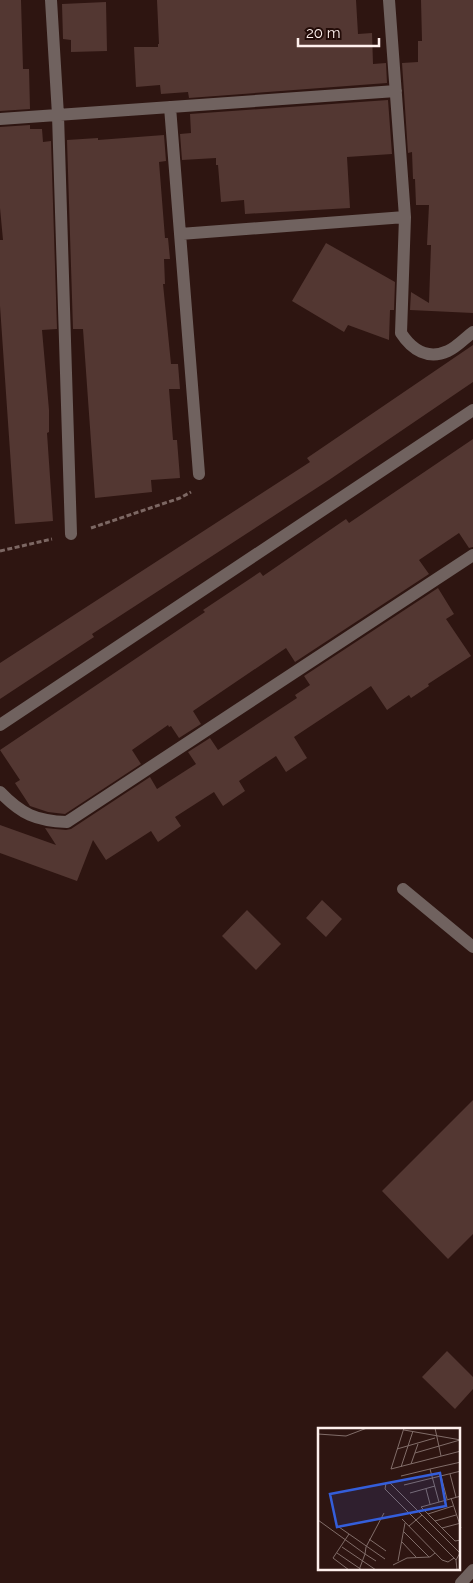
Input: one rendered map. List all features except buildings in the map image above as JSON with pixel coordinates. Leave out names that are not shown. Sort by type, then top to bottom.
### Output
[{"type":"street","points":[[51,0],[58,115],[71,534]]},
{"type":"street","points":[[389,0],[405,217],[401,333],[408,344],[421,352],[436,354],[448,351],[473,332]]},
{"type":"street","points":[[0,119],[396,91]]},
{"type":"street","points":[[170,107],[199,474]]},
{"type":"street","points":[[180,234],[405,217]]},
{"type":"street","points":[[0,725],[473,410]]},
{"type":"street","points":[[0,792],[12,804],[32,818],[67,822],[473,555]]},
{"type":"street","points":[[403,889],[473,947]]},
{"type":"street","points":[[461,1583],[473,1570]]},
{"type":"path","points":[[0,551],[71,534],[180,498],[194,490],[199,474]]}]
